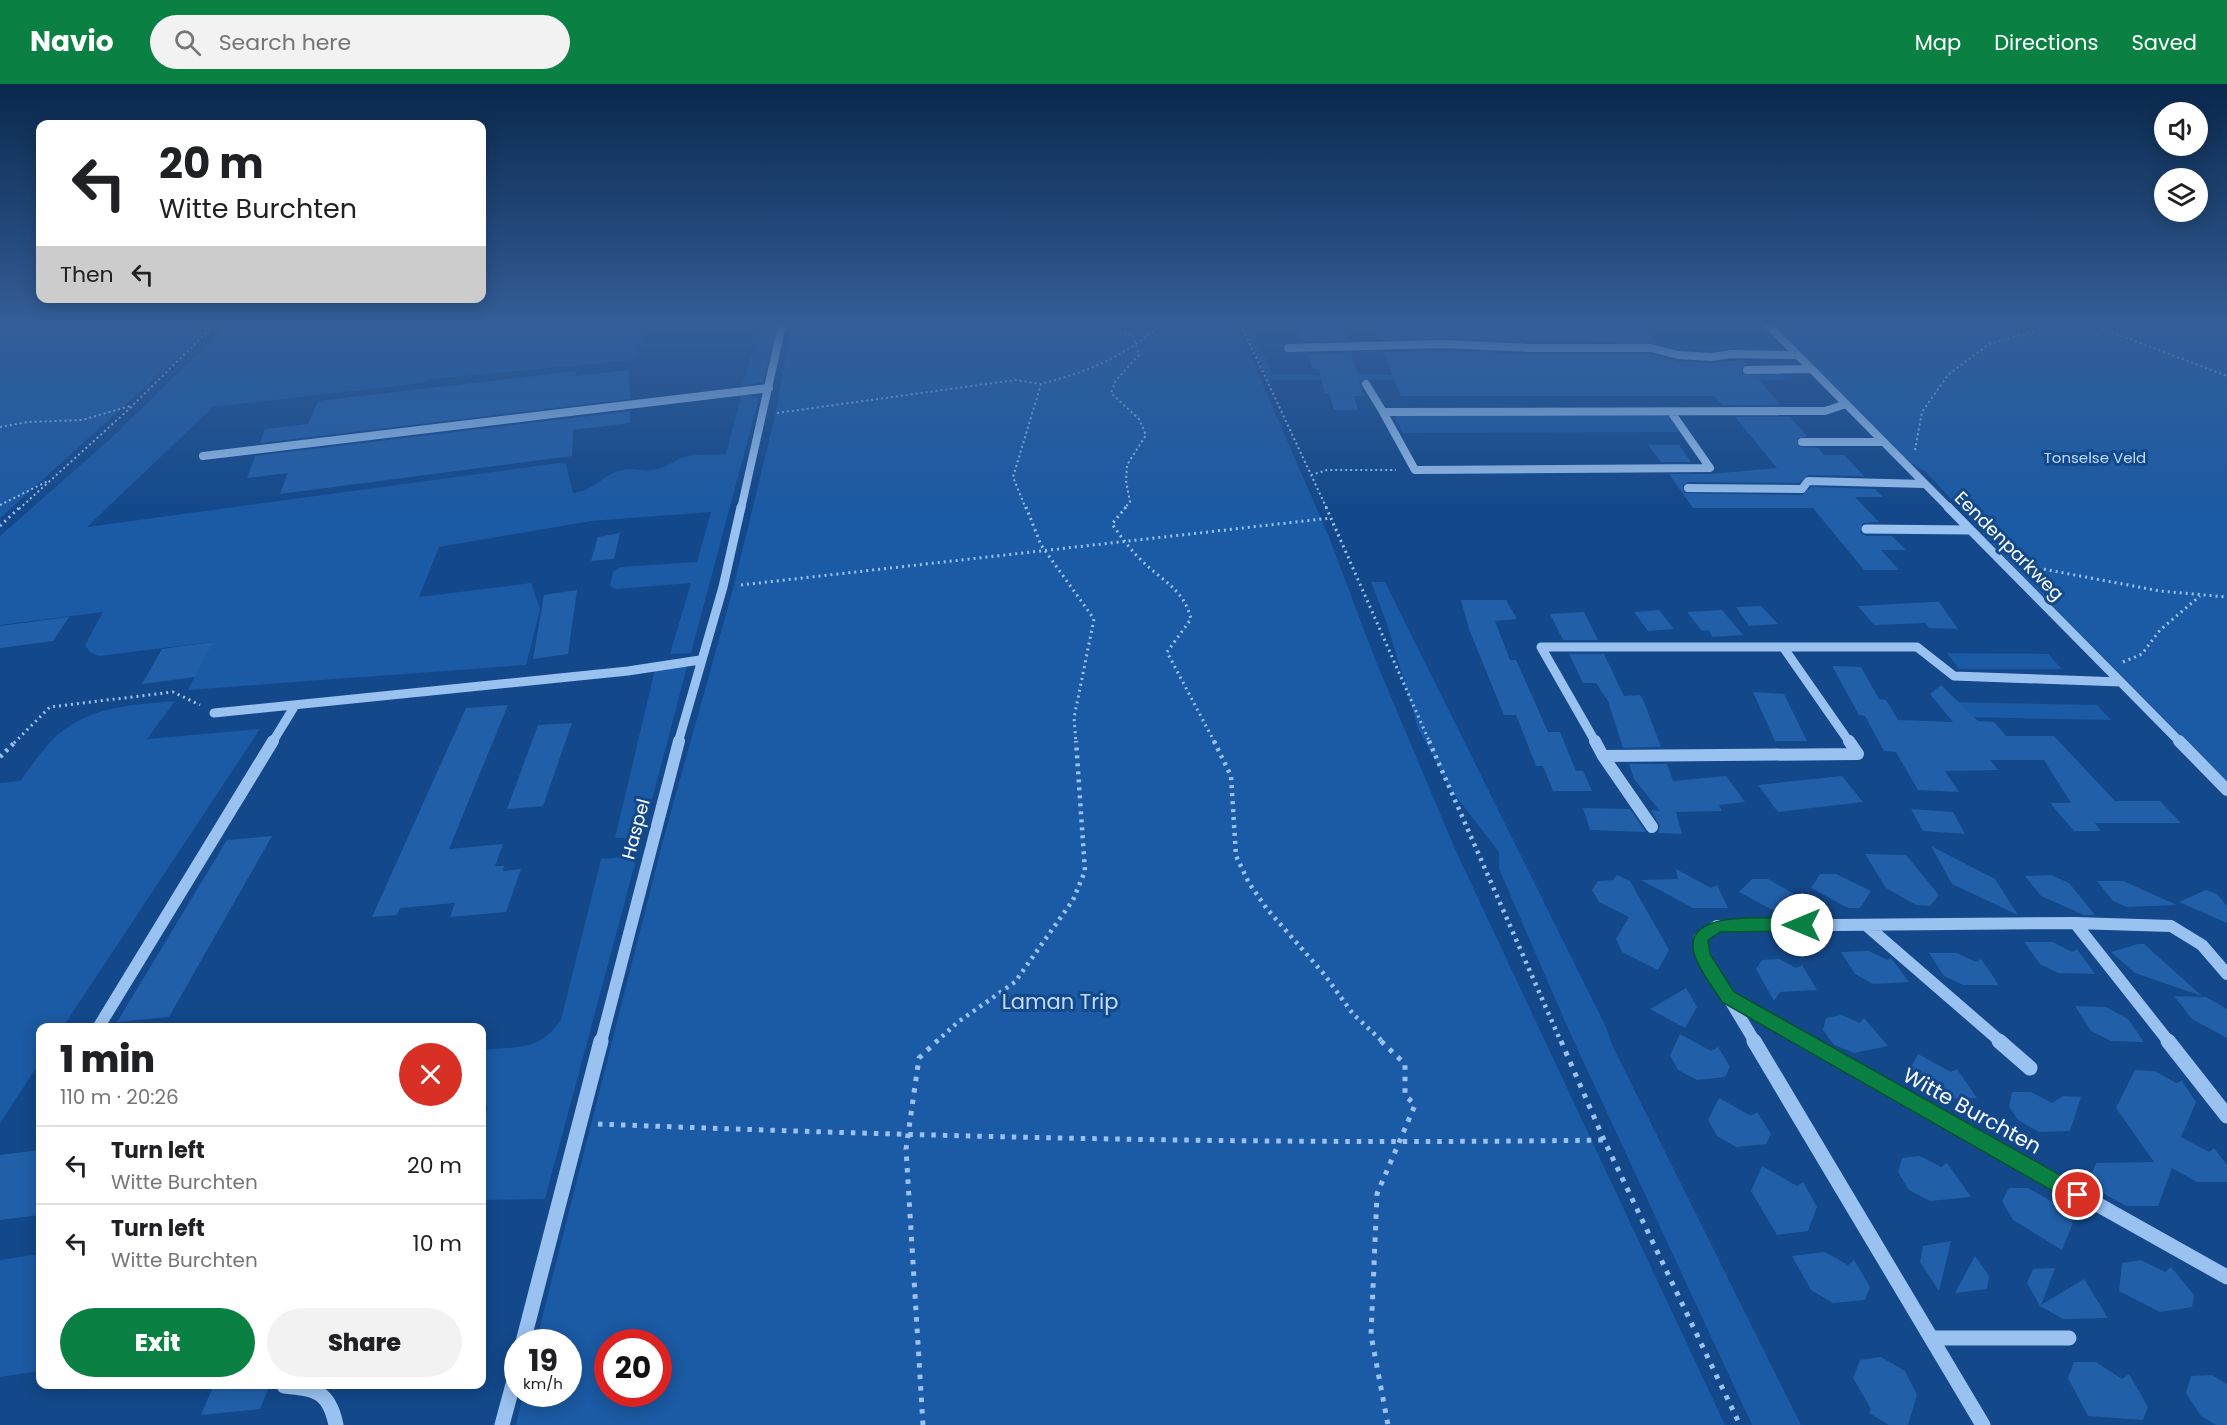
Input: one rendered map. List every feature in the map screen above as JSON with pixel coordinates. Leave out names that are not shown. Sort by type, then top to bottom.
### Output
[{"type":"street","name":"Haspel","points":[[527,1329],[700,660],[723,587],[769,388]]},
{"type":"street","points":[[203,456],[769,388]]},
{"type":"street","points":[[1368,388],[1415,470],[1710,468],[1671,412]]},
{"type":"street","name":"Eendenparkweg","points":[[1829,388],[2227,790]]},
{"type":"street","points":[[1383,412],[1825,411],[1846,405]]},
{"type":"street","points":[[1802,442],[1883,442]]},
{"type":"street","points":[[1688,488],[1802,489],[1808,481],[1924,484]]},
{"type":"street","points":[[1866,529],[1970,530]]},
{"type":"street","points":[[1652,827],[1603,756],[1541,647],[1917,647],[1954,676],[2121,682]]},
{"type":"street","points":[[1603,756],[1858,754],[1783,647]]},
{"type":"street","points":[[214,713],[628,671],[700,660]]},
{"type":"street","points":[[101,1023],[294,706]]},
{"type":"street","points":[[2075,923],[2227,1116]]},
{"type":"street","name":"Witte Burchten","points":[[1983,1425],[1702,954],[1700,938],[1717,926],[2075,923],[2170,926],[2202,945],[2227,974]]},
{"type":"street","points":[[1866,925],[2030,1068]]},
{"type":"street","name":"Witte Burchten","points":[[1728,997],[2227,1277]]},
{"type":"street","points":[[1930,1338],[2069,1338]]},
{"type":"street","points":[[315,1389],[333,1406],[336,1425]]},
{"type":"street","points":[[502,1425],[507,1407]]},
{"type":"path","points":[[0,526],[151,388]]},
{"type":"path","points":[[764,415],[961,388]]},
{"type":"path","points":[[923,1425],[906,1149],[919,1058],[958,1022],[1015,982],[1073,900],[1085,871],[1074,718],[1094,619],[1044,550],[1013,477],[1040,388]]},
{"type":"path","points":[[1113,388],[1111,393],[1142,424],[1145,432],[1143,446],[1129,460],[1125,478],[1130,502],[1112,524],[1144,563],[1170,581],[1189,603],[1191,620],[1167,652],[1183,678],[1231,776],[1236,856],[1249,883],[1267,909],[1324,974],[1353,1014],[1405,1064],[1405,1095],[1415,1105],[1377,1194],[1371,1335],[1388,1425]]},
{"type":"path","points":[[1270,388],[1331,518],[1604,1140],[1740,1425]]},
{"type":"path","points":[[1911,471],[1922,412],[1939,388]]},
{"type":"path","points":[[0,427],[20,422],[65,418],[77,421],[104,416],[133,405]]},
{"type":"path","points":[[1311,475],[1327,470],[1415,470]]},
{"type":"path","points":[[0,505],[53,478]]},
{"type":"path","points":[[723,587],[1331,518]]},
{"type":"path","points":[[2002,562],[2160,591],[2227,597]]},
{"type":"path","points":[[2107,668],[2142,654],[2160,630],[2201,596]]},
{"type":"path","points":[[0,757],[50,707],[173,692],[214,713]]},
{"type":"path","points":[[580,1123],[907,1136],[1400,1144],[1604,1140]]},
{"type":"green space","points":[[0,388],[145,388],[0,518]]},
{"type":"green space","points":[[163,388],[383,388],[213,407],[87,527],[559,463],[566,464],[573,493],[588,489],[609,475],[622,470],[653,470],[688,456],[726,454],[742,393],[759,398],[691,653],[670,654],[691,583],[616,589],[610,586],[613,572],[621,567],[697,562],[711,512],[591,521],[439,547],[419,597],[531,583],[540,609],[526,665],[188,690],[212,642],[99,656],[90,652],[85,645],[103,612],[0,625],[0,536],[109,440]]},
{"type":"green space","name":"Laman Trip","points":[[780,388],[1264,388],[1329,537],[1375,659],[1455,849],[1725,1425],[516,1425],[520,1407],[582,1407],[582,1329],[539,1329],[662,844],[733,589]]},
{"type":"green space","name":"Tonselse Veld","points":[[1834,388],[2227,388],[2227,782],[2017,570],[1926,472],[1906,460]]},
{"type":"green space","points":[[1667,414],[1679,432],[1403,433],[1394,415]]},
{"type":"green space","points":[[1371,582],[1385,582],[1801,1425],[1752,1425],[1571,1035],[1499,869],[1499,852],[1451,790],[1418,728],[1387,624]]},
{"type":"green space","points":[[1947,653],[2048,654],[2062,669],[1959,669]]},
{"type":"green space","points":[[688,663],[642,838],[615,838],[656,665]]},
{"type":"green space","points":[[175,701],[147,739],[260,729],[66,1023],[36,1023],[36,1068],[0,1123],[0,783],[20,781],[51,741],[79,721],[109,709]]},
{"type":"green space","points":[[1946,702],[2097,705],[2111,720],[1957,717]]},
{"type":"green space","points":[[637,856],[545,1199],[486,1200],[486,1115],[488,1106],[486,1106],[486,1050],[527,1046],[544,1038],[561,1020],[601,859]]},
{"type":"green space","points":[[36,1255],[36,1372],[0,1377],[0,1260]]},
{"type":"building","points":[[433,388],[630,388],[630,399],[260,443],[265,429],[308,424],[318,401]]},
{"type":"building","points":[[1324,388],[1362,388],[1364,396],[1354,396],[1358,410],[1334,410],[1329,393],[1325,393]]},
{"type":"building","points":[[1398,388],[1766,388],[1780,405],[1722,405],[1714,396],[1401,396]]},
{"type":"building","points":[[630,411],[630,423],[573,430],[572,456],[280,494],[288,473],[247,478],[255,456]]},
{"type":"building","points":[[1735,417],[1790,417],[1807,436],[1797,439],[1799,447],[1818,448],[1824,455],[1844,455],[1864,476],[1808,475],[1799,483],[1688,482],[1683,485],[1684,493],[1802,495],[1811,487],[1875,489],[1883,497],[1855,497],[1879,522],[1863,523],[1860,532],[1866,536],[1892,536],[1906,550],[1881,550],[1899,570],[1864,570],[1813,508],[1693,508],[1669,474],[1710,474],[1777,468]]},
{"type":"building","points":[[1648,445],[1679,445],[1691,462],[1661,462]]},
{"type":"building","points":[[620,533],[614,559],[591,561],[598,537]]},
{"type":"building","points":[[577,590],[568,654],[533,659],[544,595]]},
{"type":"building","points":[[1461,600],[1506,600],[1517,619],[1495,621],[1510,660],[1516,660],[1548,732],[1560,732],[1576,771],[1583,771],[1592,791],[1553,791],[1543,766],[1536,766],[1516,715],[1504,715],[1469,629]]},
{"type":"building","points":[[1939,602],[1958,629],[1929,628],[1925,623],[1874,625],[1858,606]]},
{"type":"building","points":[[1761,606],[1778,624],[1749,626],[1736,607]]},
{"type":"building","points":[[1659,610],[1674,629],[1648,631],[1634,612]]},
{"type":"building","points":[[1722,610],[1743,635],[1712,637],[1709,630],[1702,631],[1687,612]]},
{"type":"building","points":[[1584,612],[1598,640],[1563,640],[1550,614]]},
{"type":"building","points":[[69,617],[53,641],[0,648],[0,626]]},
{"type":"building","points":[[213,642],[195,677],[142,684],[162,649]]},
{"type":"building","points":[[1569,654],[1604,654],[1624,696],[1640,695],[1661,747],[1623,748],[1608,701],[1596,683],[1583,683]]},
{"type":"building","points":[[1832,666],[1861,667],[1879,699],[1886,700],[1898,720],[1953,722],[1930,694],[1941,685],[1978,721],[1994,722],[2006,736],[2054,736],[2115,801],[2160,801],[2181,823],[2095,823],[2101,831],[2074,831],[2050,803],[2071,803],[2044,760],[1990,760],[1998,770],[1945,771],[1959,792],[1918,790],[1896,752],[1884,751],[1865,716],[1859,715]]},
{"type":"building","points":[[1753,692],[1784,694],[1807,741],[1775,741]]},
{"type":"building","points":[[508,705],[449,849],[503,844],[495,866],[504,866],[503,871],[521,869],[506,912],[450,917],[455,903],[400,908],[397,915],[372,917],[466,708]]},
{"type":"building","points":[[572,723],[543,806],[507,809],[538,725]]},
{"type":"building","points":[[1629,764],[1667,764],[1673,781],[1726,776],[1745,802],[1719,805],[1722,811],[1676,812],[1682,834],[1658,833],[1660,826],[1651,810],[1660,811],[1634,779]]},
{"type":"building","points":[[1842,776],[1863,802],[1778,812],[1758,785]]},
{"type":"building","points":[[1583,808],[1630,809],[1646,832],[1590,830]]},
{"type":"building","points":[[1911,809],[1953,812],[1965,834],[1923,831]]},
{"type":"building","points":[[272,836],[169,1017],[117,1022],[227,840]]},
{"type":"building","points":[[1931,846],[1995,879],[2018,915],[1952,884]]},
{"type":"building","points":[[1865,854],[1906,855],[1939,895],[1930,906],[1916,905],[1886,888]]},
{"type":"building","points":[[1676,869],[1711,888],[1717,885],[1728,908],[1693,908],[1641,880],[1678,879]]},
{"type":"building","points":[[1820,874],[1836,874],[1871,891],[1860,908],[1848,908],[1811,888]]},
{"type":"building","points":[[1617,875],[1630,881],[1669,950],[1658,970],[1622,952],[1616,939],[1629,917],[1599,902],[1592,890],[1598,881],[1613,880]]},
{"type":"building","points":[[2051,875],[2069,883],[2095,915],[2084,915],[2041,896],[2025,876]]},
{"type":"building","points":[[1752,879],[1768,879],[1801,898],[1788,913],[1776,912],[1739,892]]},
{"type":"building","points":[[2097,881],[2123,881],[2177,905],[2127,907],[2113,901]]},
{"type":"building","points":[[2206,890],[2217,894],[2227,906],[2227,923],[2179,902]]},
{"type":"building","points":[[2024,942],[2053,942],[2072,952],[2077,949],[2095,974],[2058,973],[2040,964]]},
{"type":"building","points":[[2144,944],[2202,996],[2135,973],[2111,952]]},
{"type":"building","points":[[1869,951],[1887,960],[1891,958],[1909,982],[1873,984],[1855,974],[1841,952]]},
{"type":"building","points":[[1929,953],[1957,953],[1976,962],[1981,959],[1999,985],[1963,985],[1944,976]]},
{"type":"building","points":[[1779,959],[1796,968],[1802,965],[1817,990],[1780,992],[1774,1001],[1756,969],[1762,960]]},
{"type":"building","points":[[1686,988],[1697,1007],[1685,1028],[1650,1009]]},
{"type":"building","points":[[2174,996],[2206,997],[2227,1009],[2227,1038],[2192,1019]]},
{"type":"building","points":[[2075,1006],[2106,1007],[2128,1019],[2144,1042],[2111,1041],[2091,1031]]},
{"type":"building","points":[[1841,1015],[1860,1023],[1864,1018],[1888,1046],[1854,1053],[1834,1045],[1823,1030],[1826,1018]]},
{"type":"building","points":[[1680,1034],[1711,1051],[1718,1047],[1730,1067],[1725,1077],[1697,1080],[1678,1070],[1670,1055]]},
{"type":"building","points":[[1918,1054],[1951,1072],[1957,1069],[1977,1098],[1937,1099],[1918,1089],[1908,1073]]},
{"type":"building","points":[[2135,1070],[2155,1071],[2176,1083],[2182,1081],[2196,1102],[2181,1137],[2209,1152],[2214,1148],[2227,1165],[2227,1182],[2197,1182],[2172,1168],[2158,1206],[2126,1206],[2103,1193],[2091,1176],[2096,1163],[2154,1162],[2116,1108]]},
{"type":"building","points":[[2012,1092],[2031,1092],[2052,1103],[2063,1096],[2081,1097],[2070,1131],[2039,1132],[2018,1120],[2009,1106]]},
{"type":"building","points":[[1719,1098],[1751,1116],[1757,1112],[1771,1134],[1766,1144],[1736,1147],[1717,1136],[1708,1120]]},
{"type":"building","points":[[36,1150],[36,1216],[0,1220],[0,1155]]},
{"type":"building","points":[[1920,1156],[1941,1167],[1947,1163],[1971,1197],[1930,1201],[1909,1190],[1898,1172],[1902,1158]]},
{"type":"building","points":[[1762,1166],[1797,1186],[1803,1182],[1817,1207],[1808,1231],[1777,1235],[1751,1191]]},
{"type":"building","points":[[2009,1188],[2028,1188],[2051,1201],[2058,1198],[2073,1223],[2062,1250],[2013,1220],[2002,1201]]},
{"type":"building","points":[[1951,1241],[1939,1291],[1920,1262],[1923,1246]]},
{"type":"building","points":[[1825,1252],[1848,1265],[1854,1260],[1870,1287],[1865,1300],[1833,1303],[1811,1290],[1792,1256]]},
{"type":"building","points":[[1975,1256],[1989,1276],[1987,1289],[1955,1293]]},
{"type":"building","points":[[2141,1260],[2165,1272],[2171,1267],[2194,1295],[2192,1307],[2160,1312],[2119,1291],[2122,1263]]},
{"type":"building","points":[[2055,1268],[2041,1305],[2084,1279],[2108,1318],[2063,1319],[2040,1306],[2027,1283],[2033,1269]]},
{"type":"building","points":[[1881,1357],[1905,1371],[1917,1395],[1908,1425],[1889,1425],[1869,1413],[1871,1409],[1853,1378],[1860,1360]]},
{"type":"building","points":[[2074,1362],[2096,1362],[2122,1379],[2129,1374],[2148,1407],[2143,1420],[2088,1416],[2068,1378]]},
{"type":"building","points":[[2212,1375],[2227,1384],[2227,1425],[2216,1425],[2201,1416],[2186,1393],[2191,1376]]},
{"type":"building","points":[[212,1389],[268,1389],[260,1409],[201,1415]]},
{"type":"route","points":[[1802,925],[1717,926],[1700,938],[1702,954],[1728,997],[2078,1195]]}]
